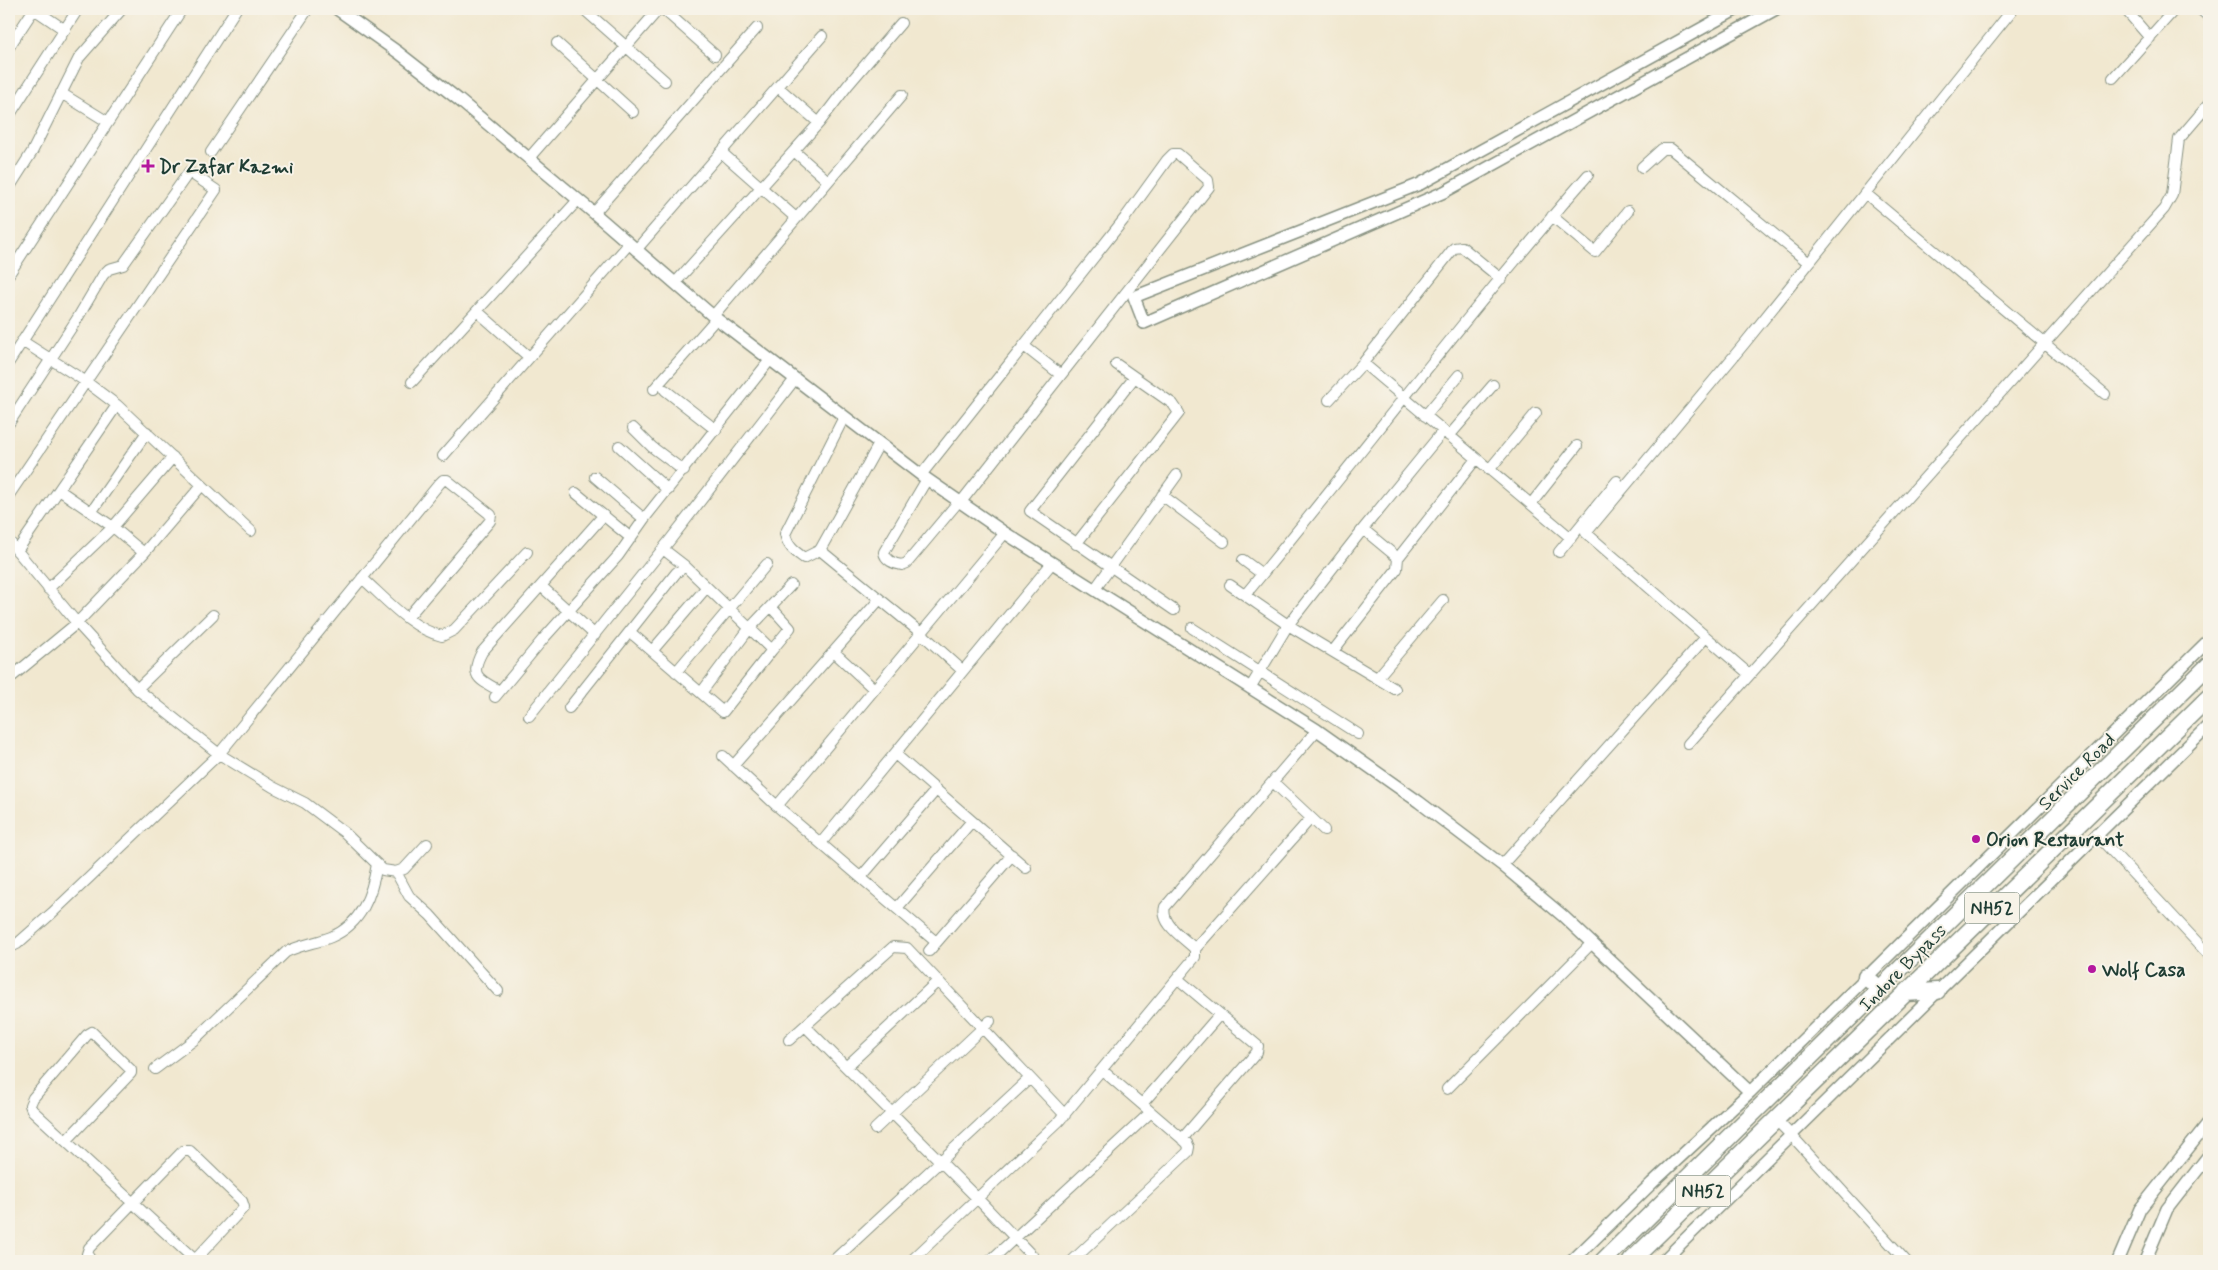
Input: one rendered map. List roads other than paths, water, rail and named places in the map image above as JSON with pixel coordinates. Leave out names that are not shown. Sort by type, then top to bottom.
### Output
[{"type":"highway","name":"Indore Bypass","points":[[1603,1261],[2209,666]]},
{"type":"highway","name":"Indore Bypass","points":[[1775,1119],[2209,697]]},
{"type":"highway","points":[[1866,978],[1880,989]]},
{"type":"highway","points":[[1905,993],[1937,991]]},
{"type":"highway","name":"NH52","points":[[1631,1261],[1775,1119]]},
{"type":"main road","points":[[2203,9],[2209,14]]},
{"type":"street","points":[[9,47],[34,9],[65,30]]},
{"type":"street","points":[[9,116],[78,9]]},
{"type":"street","points":[[9,188],[32,152],[79,58],[122,9]]},
{"type":"street","points":[[9,274],[182,9]]},
{"type":"street","points":[[9,362],[236,9]]},
{"type":"street","points":[[212,152],[308,9]]},
{"type":"street","points":[[337,9],[399,53],[529,158],[714,318],[924,477],[1005,533],[1317,730],[1419,802],[1502,865],[1592,944],[1750,1092]]},
{"type":"street","points":[[529,158],[659,9]]},
{"type":"street","points":[[663,9],[715,55]]},
{"type":"street","points":[[1737,9],[1420,184],[1134,298],[1144,323],[1444,192],[1776,9]]},
{"type":"street","points":[[1749,674],[1586,533],[1809,263],[2013,9]]},
{"type":"street","points":[[2125,9],[2150,38]]},
{"type":"street","points":[[2114,78],[2175,9]]},
{"type":"street","points":[[587,12],[665,81]]},
{"type":"street","points":[[674,283],[819,123],[848,85],[901,23]]},
{"type":"street","points":[[594,213],[758,28]]},
{"type":"street","points":[[443,456],[529,357],[722,152],[822,36]]},
{"type":"street","points":[[557,43],[633,112]]},
{"type":"street","points":[[778,87],[819,123]]},
{"type":"street","points":[[61,93],[108,122]]},
{"type":"street","points":[[654,389],[796,218],[902,95]]},
{"type":"street","points":[[1688,744],[2164,209],[2172,194],[2179,139],[2209,104]]},
{"type":"street","points":[[1642,167],[1662,148],[1671,149],[1809,263]]},
{"type":"street","points":[[794,151],[828,181]]},
{"type":"street","points":[[722,152],[796,218]]},
{"type":"street","points":[[1173,154],[1178,154],[1208,180],[1209,187],[1061,375],[960,502],[907,563],[902,565],[889,561],[884,552],[924,477],[1167,160],[1173,154]]},
{"type":"street","points":[[9,423],[103,275],[109,269],[123,265],[189,172],[216,190],[9,495]]},
{"type":"street","points":[[1245,595],[1404,397],[1552,216],[1588,175]]},
{"type":"street","points":[[1865,193],[2105,394]]},
{"type":"street","points":[[412,382],[578,200]]},
{"type":"street","points":[[1552,216],[1595,252],[1628,211]]},
{"type":"street","points":[[1329,400],[1363,362],[1454,248],[1462,247],[1501,279]]},
{"type":"street","points":[[478,311],[529,357]]},
{"type":"street","points":[[22,341],[85,381],[117,405],[251,531]]},
{"type":"street","points":[[1024,346],[1061,375]]},
{"type":"street","points":[[603,516],[482,652],[475,666],[475,671],[497,694],[618,556],[644,519],[684,471],[770,360]]},
{"type":"street","points":[[1363,362],[1571,538]]},
{"type":"street","points":[[1076,544],[1179,413],[1173,404],[1116,364]]},
{"type":"street","points":[[1425,416],[1459,375]]},
{"type":"street","points":[[1134,378],[1030,511],[1174,610]]},
{"type":"street","points":[[529,716],[663,550],[795,379]]},
{"type":"street","points":[[1250,688],[1288,625],[1363,529],[1446,434],[1493,385]]},
{"type":"street","points":[[665,390],[716,430]]},
{"type":"street","points":[[17,551],[117,405]]},
{"type":"street","points":[[1489,470],[1536,413]]},
{"type":"street","points":[[844,416],[785,534],[787,544],[804,558],[820,550],[880,444]]},
{"type":"street","points":[[633,428],[652,446],[684,471]]},
{"type":"street","points":[[92,511],[147,432]]},
{"type":"street","points":[[619,446],[668,490]]},
{"type":"street","points":[[1531,504],[1577,446]]},
{"type":"street","points":[[48,589],[113,527],[173,457]]},
{"type":"street","points":[[1333,651],[1397,570],[1398,558],[1476,459]]},
{"type":"street","points":[[1095,589],[1109,566],[1178,475]]},
{"type":"street","points":[[595,477],[644,519]]},
{"type":"street","points":[[9,948],[40,924],[219,754],[443,480],[447,480],[484,508],[491,515],[490,521],[408,618]]},
{"type":"street","points":[[1559,552],[1617,481]]},
{"type":"street","points":[[9,679],[77,623],[144,553],[202,485]]},
{"type":"street","points":[[59,490],[92,511],[144,553]]},
{"type":"street","points":[[576,493],[630,538]]},
{"type":"street","points":[[1162,495],[1224,542]]},
{"type":"street","points":[[1363,529],[1398,558]]},
{"type":"street","points":[[777,806],[1005,533]]},
{"type":"street","points":[[9,541],[77,623],[138,689],[219,754],[273,787],[305,803],[345,833],[383,870],[396,872],[404,869],[428,844]]},
{"type":"street","points":[[663,550],[684,566],[772,650]]},
{"type":"street","points":[[820,550],[921,633],[962,670]]},
{"type":"street","points":[[362,578],[408,618],[430,634],[442,636],[454,630],[527,552]]},
{"type":"street","points":[[1243,560],[1262,574]]},
{"type":"street","points":[[821,842],[1052,563]]},
{"type":"street","points":[[676,672],[767,564]]},
{"type":"street","points":[[570,708],[676,573],[684,566]]},
{"type":"street","points":[[701,693],[749,629],[791,585]]},
{"type":"street","points":[[1230,585],[1288,625],[1396,689]]},
{"type":"street","points":[[541,586],[594,635]]},
{"type":"street","points":[[652,650],[706,588]]},
{"type":"street","points":[[734,766],[879,600]]},
{"type":"street","points":[[1378,677],[1443,600]]},
{"type":"street","points":[[630,632],[723,712],[790,628],[771,607]]},
{"type":"street","points":[[138,689],[214,614]]},
{"type":"street","points":[[1192,628],[1358,734]]},
{"type":"street","points":[[1502,865],[1706,637]]},
{"type":"street","name":"Service Road","points":[[1572,1261],[1750,1092],[2209,640]]},
{"type":"street","points":[[834,652],[874,689]]},
{"type":"street","points":[[1663,1261],[2209,724]]},
{"type":"street","points":[[911,1261],[1064,1115],[1196,957],[1195,949],[1170,926],[1164,912],[1165,907],[1317,730]]},
{"type":"street","points":[[895,754],[1026,868]]},
{"type":"street","points":[[723,756],[777,806],[936,942]]},
{"type":"street","points":[[1273,782],[1324,830]]},
{"type":"street","points":[[861,877],[936,790]]},
{"type":"street","points":[[1195,949],[1311,818]]},
{"type":"street","points":[[897,908],[972,821]]},
{"type":"street","points":[[2096,834],[2209,956]]},
{"type":"street","points":[[929,951],[1012,855]]},
{"type":"street","points":[[155,1069],[194,1040],[286,952],[342,931],[368,903],[377,864]]},
{"type":"street","points":[[396,872],[409,896],[430,915],[498,992]]},
{"type":"street","points":[[1447,1089],[1592,944]]},
{"type":"street","points":[[789,1040],[806,1027],[893,947],[906,948],[938,981],[986,1025],[1064,1115]]},
{"type":"street","points":[[1178,979],[1258,1046],[1257,1052],[1182,1139]]},
{"type":"street","points":[[846,1067],[938,981]]},
{"type":"street","points":[[1142,1104],[1220,1014]]},
{"type":"street","points":[[875,1129],[986,1025]]},
{"type":"street","points":[[806,1027],[977,1198],[1037,1261]]},
{"type":"street","points":[[66,1141],[131,1073],[92,1032],[87,1035],[33,1098],[30,1105],[32,1110],[66,1141],[133,1202],[194,1261],[244,1208],[242,1201],[190,1151],[183,1151],[133,1202],[89,1248],[87,1254],[91,1261]]},
{"type":"street","points":[[1072,1261],[1188,1152],[1189,1147],[1102,1070]]},
{"type":"street","points":[[833,1261],[1030,1078]]},
{"type":"street","points":[[990,1261],[1151,1112]]},
{"type":"street","points":[[1775,1119],[1906,1261]]},
{"type":"street","points":[[2118,1261],[2140,1209],[2209,1122]]},
{"type":"street","points":[[2145,1261],[2166,1209],[2209,1155]]},
{"type":"place","name":"Dr Zafar Kazmi","points":[[148,166]]},
{"type":"place","name":"Orion Restaurant","points":[[1976,839]]},
{"type":"place","name":"Wolf Casa","points":[[2092,969]]}]
